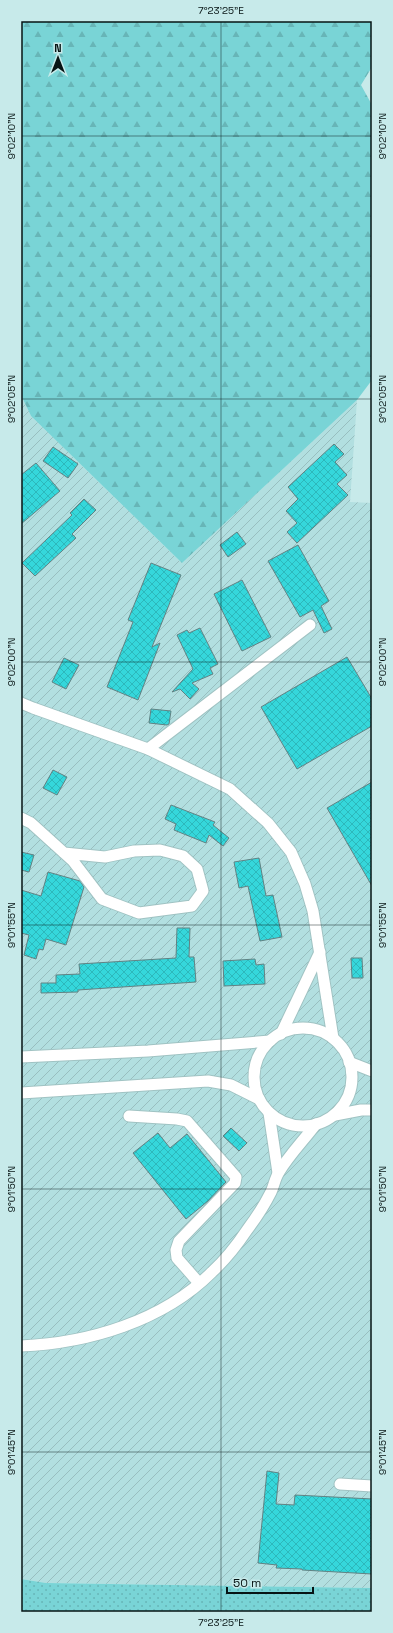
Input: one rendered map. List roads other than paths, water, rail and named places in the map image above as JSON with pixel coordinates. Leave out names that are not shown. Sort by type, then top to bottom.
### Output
[{"type":"street","points":[[148,749],[310,625]]},
{"type":"street","points":[[21,702],[33,708],[148,749],[230,789],[268,823],[291,852],[305,884],[313,911],[333,1038]]},
{"type":"street","points":[[21,818],[31,823],[64,853],[73,861],[102,899],[139,913],[192,906],[203,891],[197,869],[183,856],[160,850],[134,851],[105,857],[64,853]]},
{"type":"street","points":[[281,1034],[320,952]]},
{"type":"street","points":[[307,1029],[320,1031],[333,1038],[343,1049],[349,1062],[352,1076],[350,1090],[344,1104],[335,1115],[324,1122],[299,1126],[283,1122],[269,1113],[259,1099],[254,1083],[255,1068],[260,1053],[270,1041],[281,1034],[294,1030],[307,1029]]},
{"type":"street","points":[[21,1057],[148,1051],[270,1041]]},
{"type":"street","points":[[349,1062],[372,1071]]},
{"type":"street","points":[[21,1093],[208,1082],[231,1084],[259,1099]]},
{"type":"street","points":[[335,1115],[361,1110],[372,1110]]},
{"type":"street","points":[[269,1113],[278,1173]]},
{"type":"street","points":[[129,1116],[188,1121],[236,1177],[235,1183],[179,1242],[176,1250],[177,1258],[199,1283]]},
{"type":"street","points":[[21,1346],[48,1345],[86,1337],[123,1326],[160,1310],[199,1283],[212,1273],[231,1253],[265,1204],[278,1173],[316,1124]]},
{"type":"street","points":[[340,1484],[372,1486]]}]
